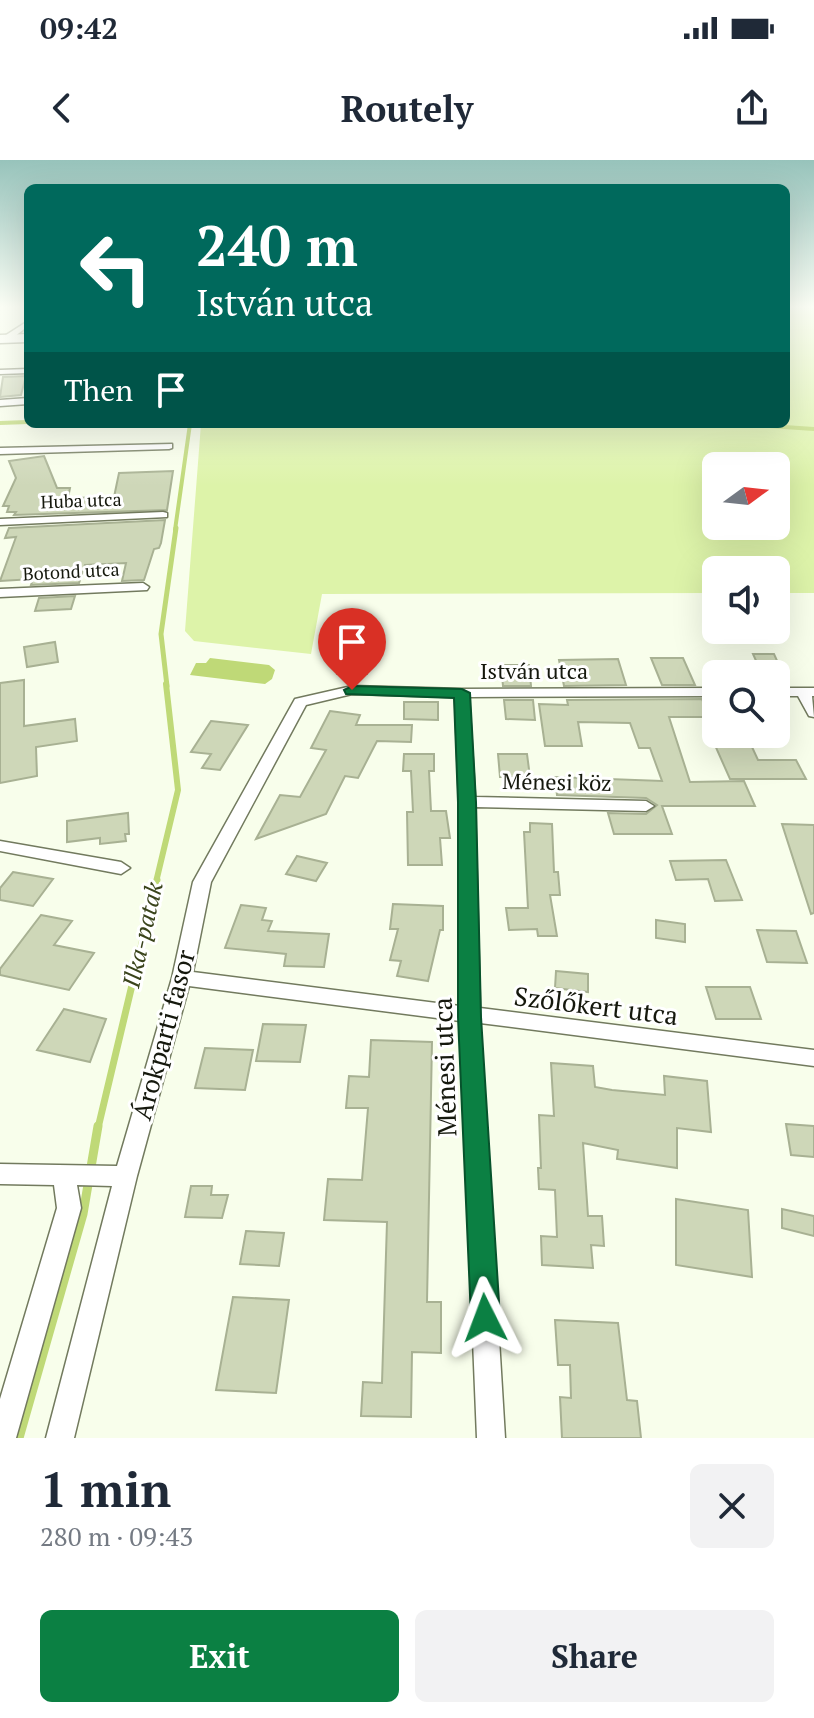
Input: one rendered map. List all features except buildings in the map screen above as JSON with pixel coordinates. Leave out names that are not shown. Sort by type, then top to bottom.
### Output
[{"type":"street","points":[[0,372],[24,371]]},
{"type":"street","points":[[0,403],[24,401]]},
{"type":"street","points":[[0,451],[169,446]]},
{"type":"street","name":"Huba utca","points":[[0,522],[163,515]]},
{"type":"street","name":"Botond utca","points":[[0,593],[143,587]]},
{"type":"street","name":"István utca","points":[[352,690],[702,692]]},
{"type":"street","name":"Árokparti fasor","points":[[60,1438],[116,1177],[182,978],[202,882],[300,702],[352,690]]},
{"type":"street","points":[[808,692],[814,713]]},
{"type":"street","name":"Ménesi utca","points":[[462,693],[470,1017],[491,1438]]},
{"type":"street","name":"Ménesi köz","points":[[467,802],[646,806]]},
{"type":"street","points":[[1,847],[121,868]]},
{"type":"street","name":"Szőlőkert utca","points":[[182,978],[470,1017],[814,1058]]},
{"type":"street","points":[[0,1174],[116,1177]]},
{"type":"street","points":[[2,1438],[69,1208],[68,1177]]},
{"type":"shaded area","points":[[790,367],[814,367],[814,593],[790,593],[790,556],[702,556],[702,593],[322,594],[311,654],[194,641],[185,631],[201,428],[790,428]]},
{"type":"shaded area","points":[[210,658],[269,665],[275,670],[272,679],[265,684],[190,675],[196,663],[206,663]]},
{"type":"waterway","name":"Ilka-patak","points":[[0,423],[24,422]]},
{"type":"waterway","name":"Ilka-patak","points":[[790,427],[814,429]]},
{"type":"waterway","name":"Ilka-patak","points":[[175,530],[189,428]]},
{"type":"waterway","name":"Ilka-patak","points":[[167,686],[161,634],[176,528]]},
{"type":"waterway","name":"Ilka-patak","points":[[156,882],[178,790],[166,684]]},
{"type":"waterway","name":"Ilka-patak","points":[[98,1128],[157,880]]},
{"type":"waterway","name":"Ilka-patak","points":[[19,1438],[83,1214],[98,1126]]},
{"type":"route","points":[[352,690],[462,693],[470,1017],[485,1318]]}]
